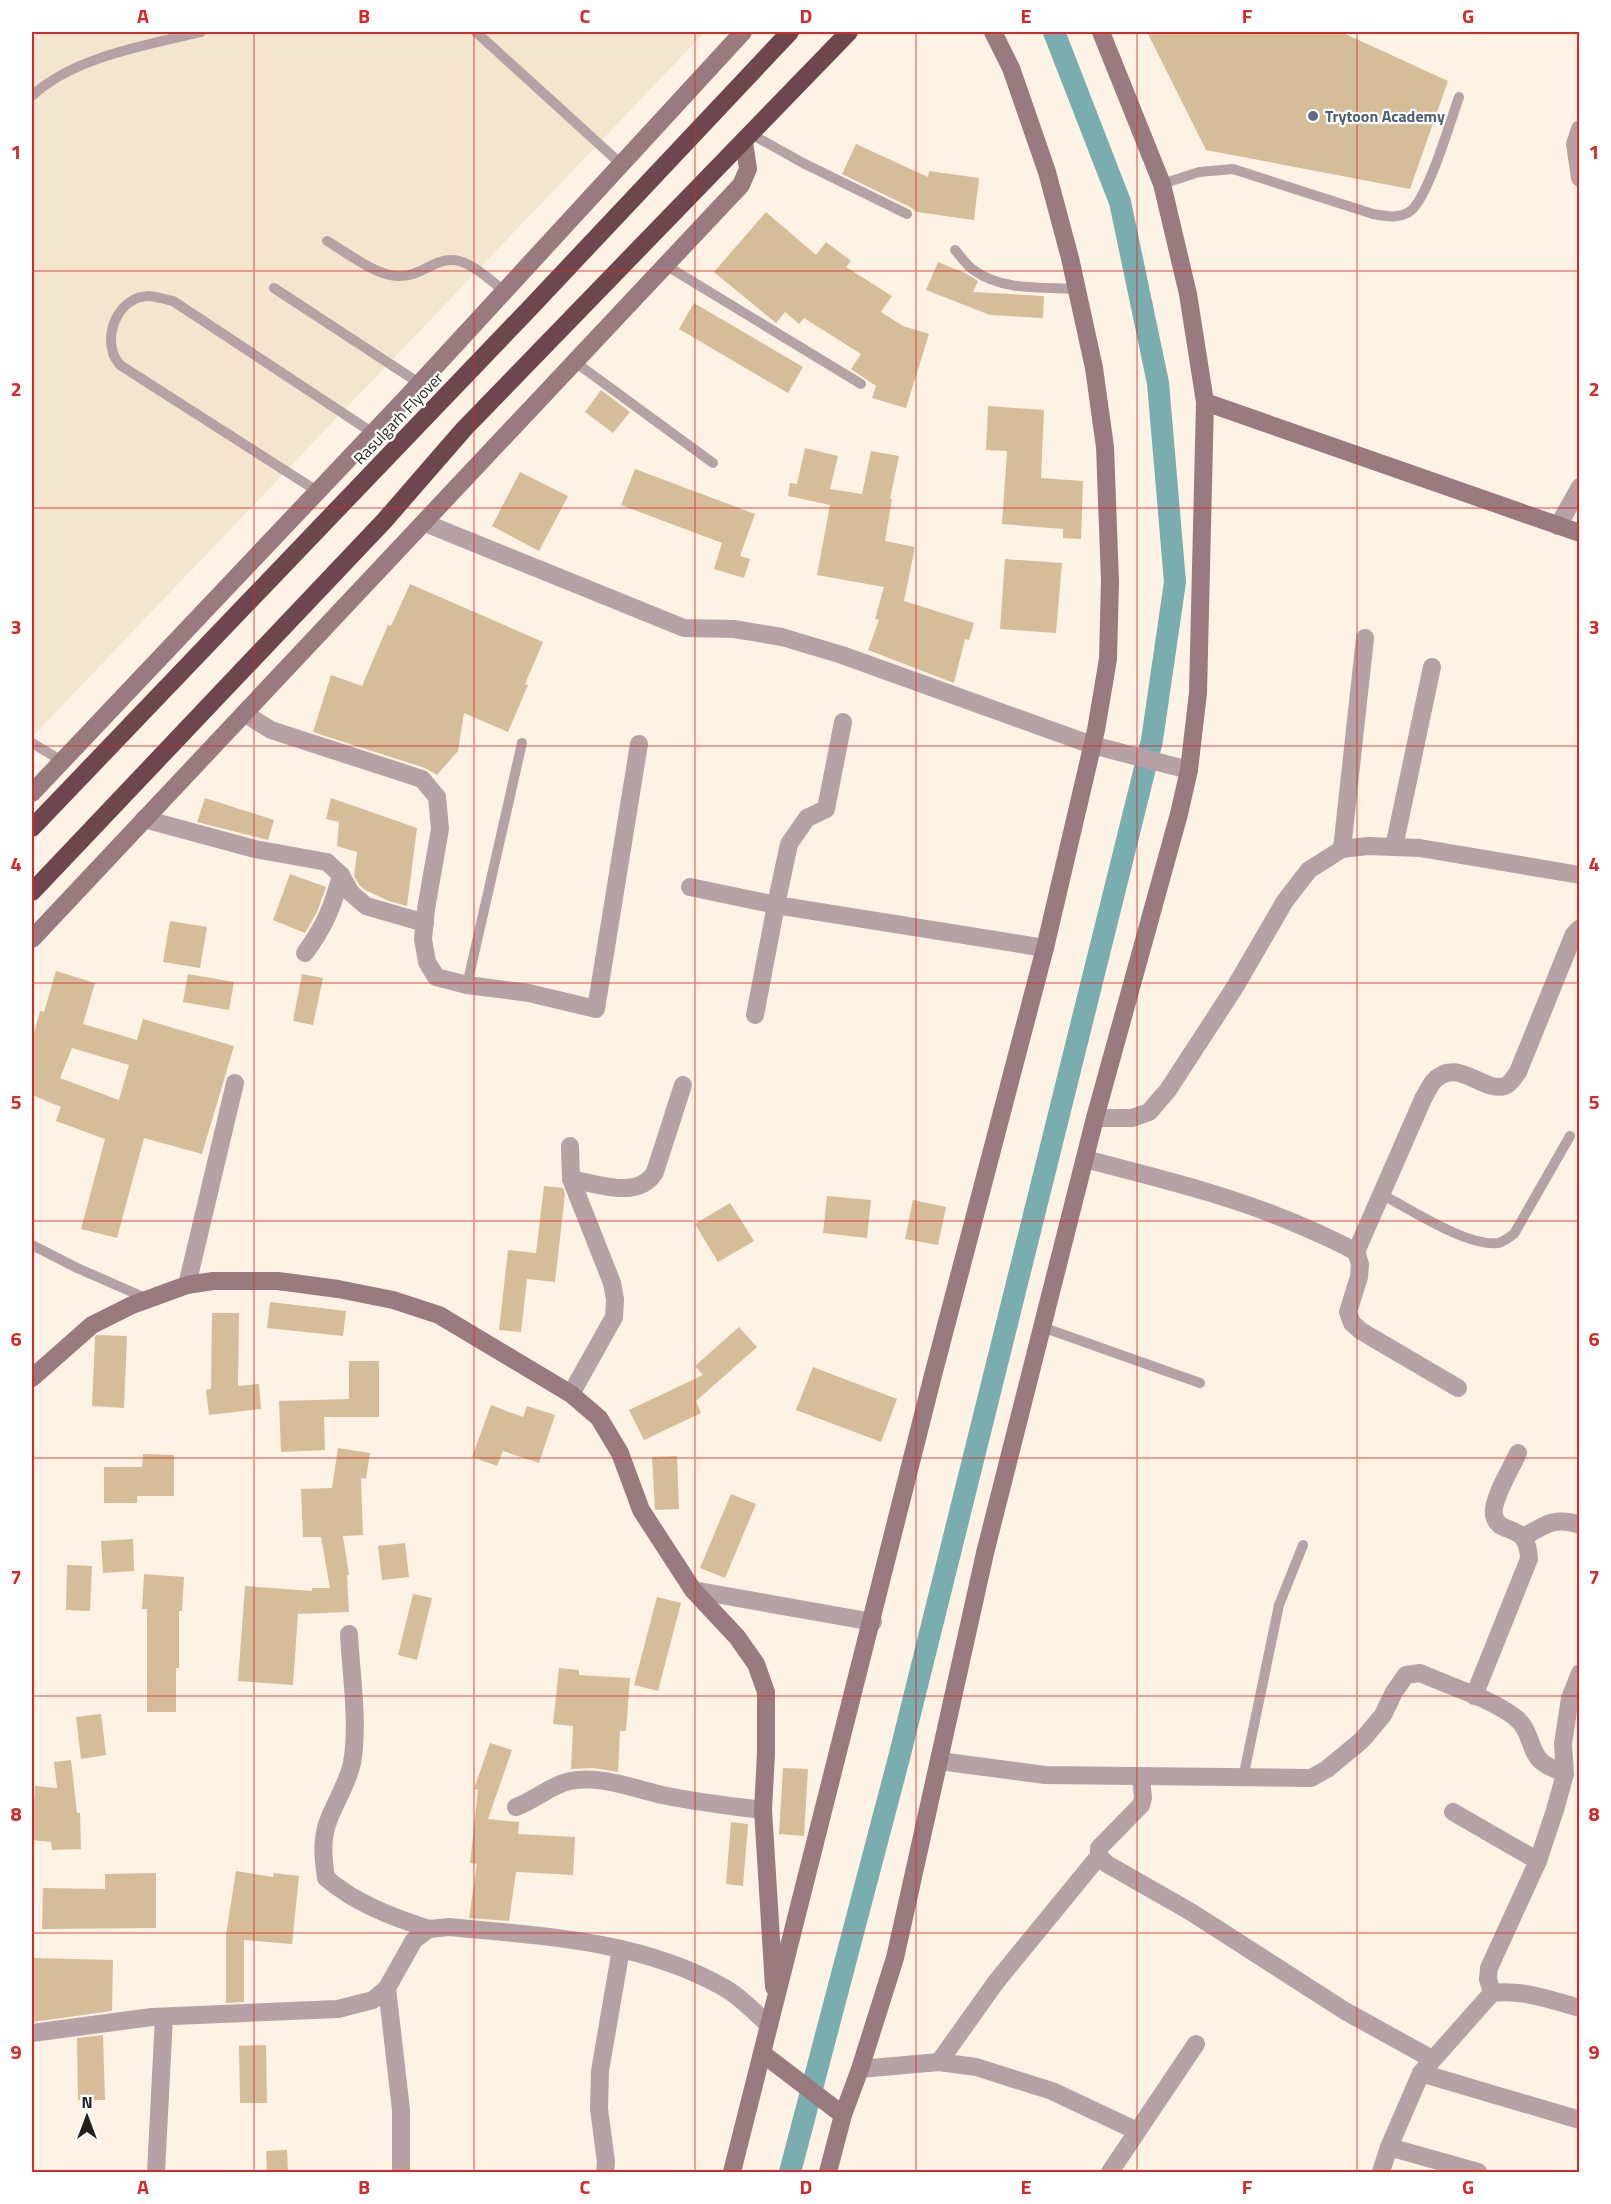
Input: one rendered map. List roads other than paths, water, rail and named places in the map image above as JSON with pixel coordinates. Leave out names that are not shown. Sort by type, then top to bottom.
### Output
[{"type":"highway","name":"Rasulgarh Flyover","points":[[32,828],[652,180],[790,32]]},
{"type":"highway","points":[[32,892],[385,520],[464,429],[849,32]]},
{"type":"street","points":[[32,794],[373,433],[743,32]]},
{"type":"street","points":[[732,2172],[849,1705],[873,1622],[932,1379],[1045,948],[1101,748],[1108,659],[1110,581],[1105,447],[1094,368],[1077,289],[1047,172],[1011,69],[993,32]]},
{"type":"street","points":[[830,2171],[837,2111],[861,2069],[895,1958],[985,1553],[1095,1118],[1179,814],[1189,770],[1198,693],[1205,402],[1188,294],[1162,184],[1101,32]]},
{"type":"street","points":[[1580,129],[1575,144],[1580,178]]},
{"type":"street","points":[[32,939],[741,185],[748,169],[748,138]]},
{"type":"street","points":[[1205,402],[1580,533]]},
{"type":"street","points":[[1558,526],[1580,487]]},
{"type":"street","points":[[425,523],[684,628],[734,629],[783,637],[842,655],[1101,748],[1189,770]]},
{"type":"street","points":[[1342,849],[1365,638]]},
{"type":"street","points":[[1394,847],[1432,667]]},
{"type":"street","points":[[244,713],[271,730],[422,779],[437,797],[440,829],[423,939],[427,962],[436,976],[467,985],[529,993],[596,1009],[639,744]]},
{"type":"street","points":[[754,1015],[789,844],[807,818],[826,809],[843,722]]},
{"type":"street","points":[[144,819],[255,849],[327,862],[341,875],[351,893],[366,906],[425,923]]},
{"type":"street","points":[[1095,1118],[1132,1118],[1149,1112],[1168,1090],[1235,987],[1285,901],[1309,870],[1342,849],[1368,846],[1420,848],[1580,875]]},
{"type":"street","points":[[305,954],[322,930],[331,911],[341,875]]},
{"type":"street","points":[[690,887],[776,905],[1045,948]]},
{"type":"street","points":[[1356,1252],[1423,1099],[1434,1081],[1448,1073],[1465,1073],[1493,1085],[1504,1086],[1512,1081],[1518,1072],[1574,933],[1580,928]]},
{"type":"street","points":[[187,1285],[235,1083]]},
{"type":"street","points":[[571,1179],[614,1187],[634,1187],[649,1182],[655,1172],[683,1085]]},
{"type":"street","points":[[570,1146],[571,1179],[612,1283],[615,1299],[614,1317],[571,1394]]},
{"type":"street","points":[[1085,1159],[1227,1197],[1338,1240],[1356,1252],[1360,1263],[1359,1277],[1348,1312],[1352,1323],[1361,1331],[1458,1388]]},
{"type":"street","points":[[32,1378],[92,1325],[132,1305],[187,1285],[213,1281],[278,1281],[338,1289],[393,1300],[439,1315],[571,1394],[599,1418],[620,1453],[641,1510],[693,1590],[737,1637],[756,1664],[766,1692],[763,1810],[775,2004]]},
{"type":"street","points":[[1474,1696],[1529,1559],[1529,1547],[1524,1537],[1500,1526],[1494,1516],[1495,1505],[1518,1453]]},
{"type":"street","points":[[1524,1537],[1550,1522],[1570,1522],[1580,1525]]},
{"type":"street","points":[[693,1590],[873,1622]]},
{"type":"street","points":[[349,1634],[354,1739],[351,1766],[328,1821],[325,1835],[323,1854],[326,1878],[359,1900],[394,1917],[429,1929],[449,1927],[584,1941],[640,1953],[689,1969],[726,1988],[769,2025]]},
{"type":"street","points":[[939,1761],[1045,1775],[1311,1778],[1327,1769],[1362,1740],[1383,1716],[1394,1692],[1406,1675],[1420,1673],[1503,1708],[1519,1720],[1531,1737],[1534,1751],[1540,1761],[1565,1774]]},
{"type":"street","points":[[1492,1993],[1488,1979],[1489,1968],[1538,1860],[1565,1774],[1563,1744],[1570,1698],[1580,1673]]},
{"type":"street","points":[[939,2062],[996,1982],[1099,1856],[1099,1848],[1105,1840],[1141,1805],[1143,1798],[1141,1777]]},
{"type":"street","points":[[516,1807],[531,1802],[559,1784],[573,1780],[598,1780],[624,1784],[661,1795],[763,1810]]},
{"type":"street","points":[[1453,1812],[1538,1860]]},
{"type":"street","points":[[1099,1856],[1107,1864],[1191,1911],[1426,2066],[1580,2120]]},
{"type":"street","points":[[32,2033],[164,2017],[338,2009],[373,2000],[387,1988],[414,1940],[429,1929]]},
{"type":"street","points":[[605,2172],[604,2137],[599,2109],[600,2071],[621,1949]]},
{"type":"street","points":[[387,1988],[401,2110],[401,2172]]},
{"type":"street","points":[[1381,2172],[1389,2147],[1426,2066],[1492,1993],[1506,1991],[1524,1993],[1580,2008]]},
{"type":"street","points":[[156,2172],[164,2017]]},
{"type":"street","points":[[1110,2172],[1196,2044]]},
{"type":"street","points":[[763,2054],[837,2111]]},
{"type":"street","points":[[861,2069],[939,2062],[976,2067],[1052,2091],[1137,2131]]},
{"type":"street","points":[[1389,2147],[1478,2172]]},
{"type":"lane","points":[[32,96],[45,83],[133,46],[201,32]]},
{"type":"lane","points":[[476,32],[621,164]]},
{"type":"lane","points":[[1162,184],[1198,172],[1233,170],[1373,214],[1395,217],[1411,212],[1423,197],[1458,97]]},
{"type":"lane","points":[[748,138],[907,214]]},
{"type":"lane","points":[[327,241],[378,271],[395,277],[416,274],[442,261],[456,261],[472,266],[504,291]]},
{"type":"lane","points":[[955,250],[973,270],[996,282],[1019,286],[1077,289]]},
{"type":"lane","points":[[667,266],[861,384]]},
{"type":"lane","points":[[273,288],[419,383]]},
{"type":"lane","points":[[317,491],[120,365],[113,354],[111,339],[114,321],[126,303],[148,296],[173,301],[373,433]]},
{"type":"lane","points":[[575,362],[713,463]]},
{"type":"lane","points":[[32,743],[62,761]]},
{"type":"lane","points":[[467,985],[522,743]]},
{"type":"lane","points":[[1381,1194],[1462,1236],[1485,1243],[1501,1242],[1514,1234],[1570,1136]]},
{"type":"lane","points":[[32,1245],[76,1268],[149,1299]]},
{"type":"lane","points":[[1042,1327],[1200,1383]]},
{"type":"lane","points":[[1243,1778],[1279,1605],[1304,1545]]},
{"type":"waterway","points":[[790,2172],[900,1754],[1152,740],[1175,582],[1158,383],[1120,202],[1054,32]]},
{"type":"place","name":"Trytoon Academy","points":[[1313,116]]}]
